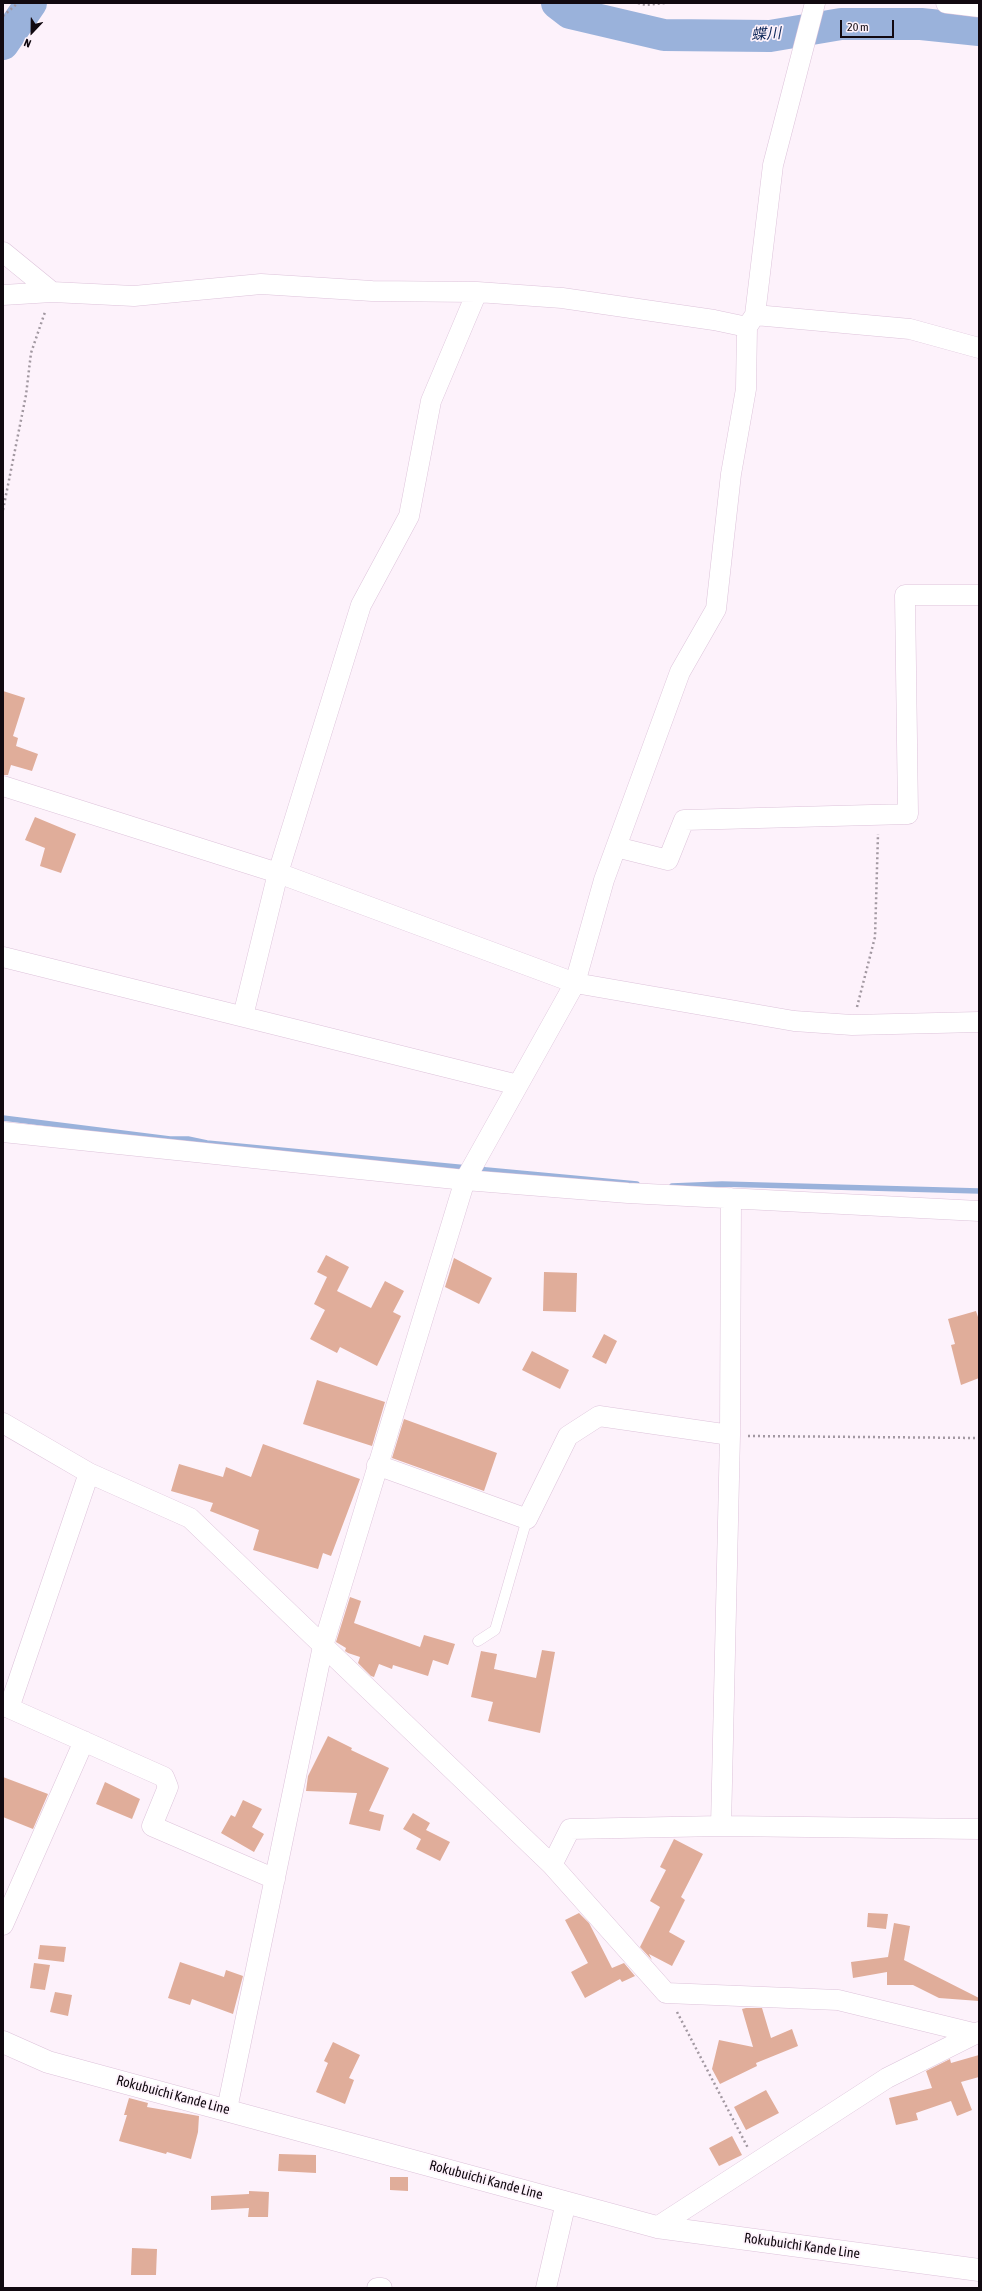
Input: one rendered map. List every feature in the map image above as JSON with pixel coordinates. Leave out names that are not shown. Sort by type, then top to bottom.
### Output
[{"type":"main road","name":"Rokubuichi Kande Line","points":[[3,2042],[48,2062],[227,2109],[658,2227],[979,2270]]},
{"type":"street","points":[[227,2109],[323,1646],[464,1180],[575,983],[604,880],[680,672],[716,609],[731,474],[746,389],[751,321],[773,165],[815,3]]},
{"type":"street","points":[[946,3],[979,7]]},
{"type":"street","points":[[3,252],[52,292]]},
{"type":"street","points":[[3,294],[52,292],[134,296],[261,284],[372,291],[477,292],[562,298],[714,320],[910,329],[979,348]]},
{"type":"street","points":[[243,1016],[278,873],[361,605],[409,516],[431,400],[477,292]]},
{"type":"street","points":[[616,847],[668,860],[684,820],[908,814],[905,595],[979,596]]},
{"type":"street","points":[[3,786],[278,873],[575,983],[794,1021],[852,1025],[979,1022]]},
{"type":"street","points":[[3,957],[518,1085]]},
{"type":"street","points":[[3,1132],[464,1180],[731,1198],[979,1211]]},
{"type":"street","points":[[721,1826],[730,1435],[731,1198]]},
{"type":"street","points":[[377,1465],[527,1519],[568,1436],[599,1416],[730,1435]]},
{"type":"street","points":[[3,1423],[89,1473],[190,1518],[552,1865],[666,1993],[838,2000],[976,2033]]},
{"type":"street","points":[[89,1473],[6,1707],[164,1777],[168,1787],[152,1826],[274,1879]]},
{"type":"street","points":[[3,1925],[84,1741]]},
{"type":"street","points":[[552,1865],[570,1830],[721,1826],[979,1829]]},
{"type":"street","points":[[658,2227],[887,2078],[976,2033]]},
{"type":"street","points":[[546,2288],[566,2202]]},
{"type":"lane","points":[[478,1641],[495,1630],[527,1519]]},
{"type":"path","points":[[3,16],[18,3]]},
{"type":"path","points":[[638,3],[646,5],[665,3]]},
{"type":"path","points":[[3,510],[26,395],[30,353],[52,292]]},
{"type":"path","points":[[852,1025],[875,938],[878,814]]},
{"type":"path","points":[[730,1435],[979,1438]]},
{"type":"path","points":[[666,1993],[756,2164]]},
{"type":"building","points":[[3,691],[25,698],[13,736],[18,738],[16,746],[38,754],[32,771],[11,765],[8,775],[3,775]]},
{"type":"building","points":[[35,817],[76,834],[61,873],[40,866],[45,848],[25,840]]},
{"type":"building","points":[[326,1255],[349,1267],[337,1291],[371,1308],[385,1281],[404,1291],[393,1312],[401,1316],[377,1366],[340,1347],[337,1353],[310,1339],[325,1310],[314,1304],[327,1277],[317,1272]]},
{"type":"building","points":[[454,1258],[492,1278],[479,1304],[445,1287]]},
{"type":"building","points":[[544,1272],[577,1273],[576,1312],[543,1311]]},
{"type":"building","points":[[976,1311],[979,1320],[979,1378],[961,1385],[951,1345],[955,1344],[948,1319]]},
{"type":"building","points":[[604,1334],[617,1341],[606,1364],[592,1357]]},
{"type":"building","points":[[532,1351],[569,1370],[560,1389],[522,1370]]},
{"type":"building","points":[[317,1380],[385,1402],[372,1446],[303,1424]]},
{"type":"building","points":[[404,1419],[497,1453],[484,1491],[392,1458]]},
{"type":"building","points":[[263,1444],[360,1479],[331,1556],[323,1553],[318,1569],[253,1550],[259,1530],[210,1511],[213,1503],[171,1491],[179,1464],[223,1477],[226,1467],[251,1477]]},
{"type":"building","points":[[350,1597],[361,1601],[354,1623],[420,1647],[424,1635],[455,1644],[448,1665],[433,1660],[428,1676],[393,1665],[392,1669],[379,1664],[374,1677],[371,1676],[358,1663],[360,1657],[348,1653],[345,1651],[346,1648],[336,1642]]},
{"type":"building","points":[[542,1650],[555,1652],[540,1733],[488,1721],[493,1702],[471,1697],[481,1651],[497,1654],[494,1669],[536,1678]]},
{"type":"building","points":[[328,1736],[352,1748],[351,1750],[389,1768],[369,1811],[384,1815],[380,1831],[349,1824],[357,1793],[306,1791],[308,1776]]},
{"type":"building","points":[[3,1777],[48,1794],[33,1829],[3,1817]]},
{"type":"building","points":[[105,1782],[140,1799],[132,1819],[96,1804]]},
{"type":"building","points":[[243,1800],[262,1809],[252,1827],[264,1834],[254,1852],[221,1833],[231,1815],[235,1817]]},
{"type":"building","points":[[413,1813],[430,1823],[426,1830],[450,1842],[440,1861],[416,1849],[421,1839],[403,1829]]},
{"type":"building","points":[[674,1839],[703,1854],[681,1897],[685,1900],[669,1932],[685,1941],[672,1966],[649,1954],[652,1960],[640,1947],[660,1907],[650,1901],[666,1870],[660,1867]]},
{"type":"building","points":[[579,1913],[589,1923],[612,1968],[624,1963],[635,1976],[622,1982],[620,1979],[585,1998],[571,1972],[588,1963],[565,1920]]},
{"type":"building","points":[[868,1913],[888,1914],[886,1929],[867,1927]]},
{"type":"building","points":[[894,1923],[910,1926],[904,1960],[979,1998],[979,2001],[939,1998],[913,1985],[887,1985],[887,1972],[853,1978],[851,1962],[888,1957]]},
{"type":"building","points":[[40,1945],[66,1947],[64,1962],[38,1959]]},
{"type":"building","points":[[180,1962],[224,1977],[226,1970],[243,1976],[233,2014],[192,1999],[190,2005],[168,1998]]},
{"type":"building","points":[[34,1963],[50,1965],[45,1990],[30,1988]]},
{"type":"building","points":[[55,1992],[72,1995],[68,2016],[50,2012]]},
{"type":"building","points":[[762,2008],[771,2038],[792,2029],[798,2046],[756,2063],[757,2066],[720,2084],[712,2069],[719,2040],[753,2047],[742,2009]]},
{"type":"building","points":[[333,2042],[360,2055],[349,2078],[354,2080],[345,2104],[316,2092],[328,2063],[324,2061]]},
{"type":"building","points":[[979,2055],[979,2077],[961,2082],[972,2110],[957,2116],[951,2101],[916,2113],[918,2120],[896,2125],[889,2098],[932,2088],[926,2071],[950,2059],[951,2063]]},
{"type":"building","points":[[766,2090],[779,2113],[746,2130],[734,2107]]},
{"type":"building","points":[[129,2098],[148,2103],[147,2107],[199,2116],[198,2132],[191,2159],[167,2152],[166,2154],[119,2141],[127,2115],[124,2115]]},
{"type":"building","points":[[732,2136],[742,2155],[719,2166],[709,2148]]},
{"type":"building","points":[[279,2154],[316,2155],[316,2173],[278,2171]]},
{"type":"building","points":[[390,2177],[408,2177],[408,2191],[390,2190]]},
{"type":"building","points":[[249,2191],[269,2192],[268,2217],[248,2217],[249,2208],[211,2210],[211,2196],[249,2194]]},
{"type":"building","points":[[132,2248],[157,2249],[156,2275],[131,2275]]},
{"type":"waterway","name":"蝶川","points":[[3,44],[31,3]]},
{"type":"waterway","name":"蝶川","points":[[557,3],[570,13],[664,35],[770,36],[841,24],[921,24],[979,30]]},
{"type":"waterway","points":[[3,1118],[170,1139],[188,1139],[207,1143],[468,1168]]},
{"type":"waterway","points":[[476,1169],[637,1184]]},
{"type":"waterway","points":[[672,1186],[722,1184],[979,1191]]}]
